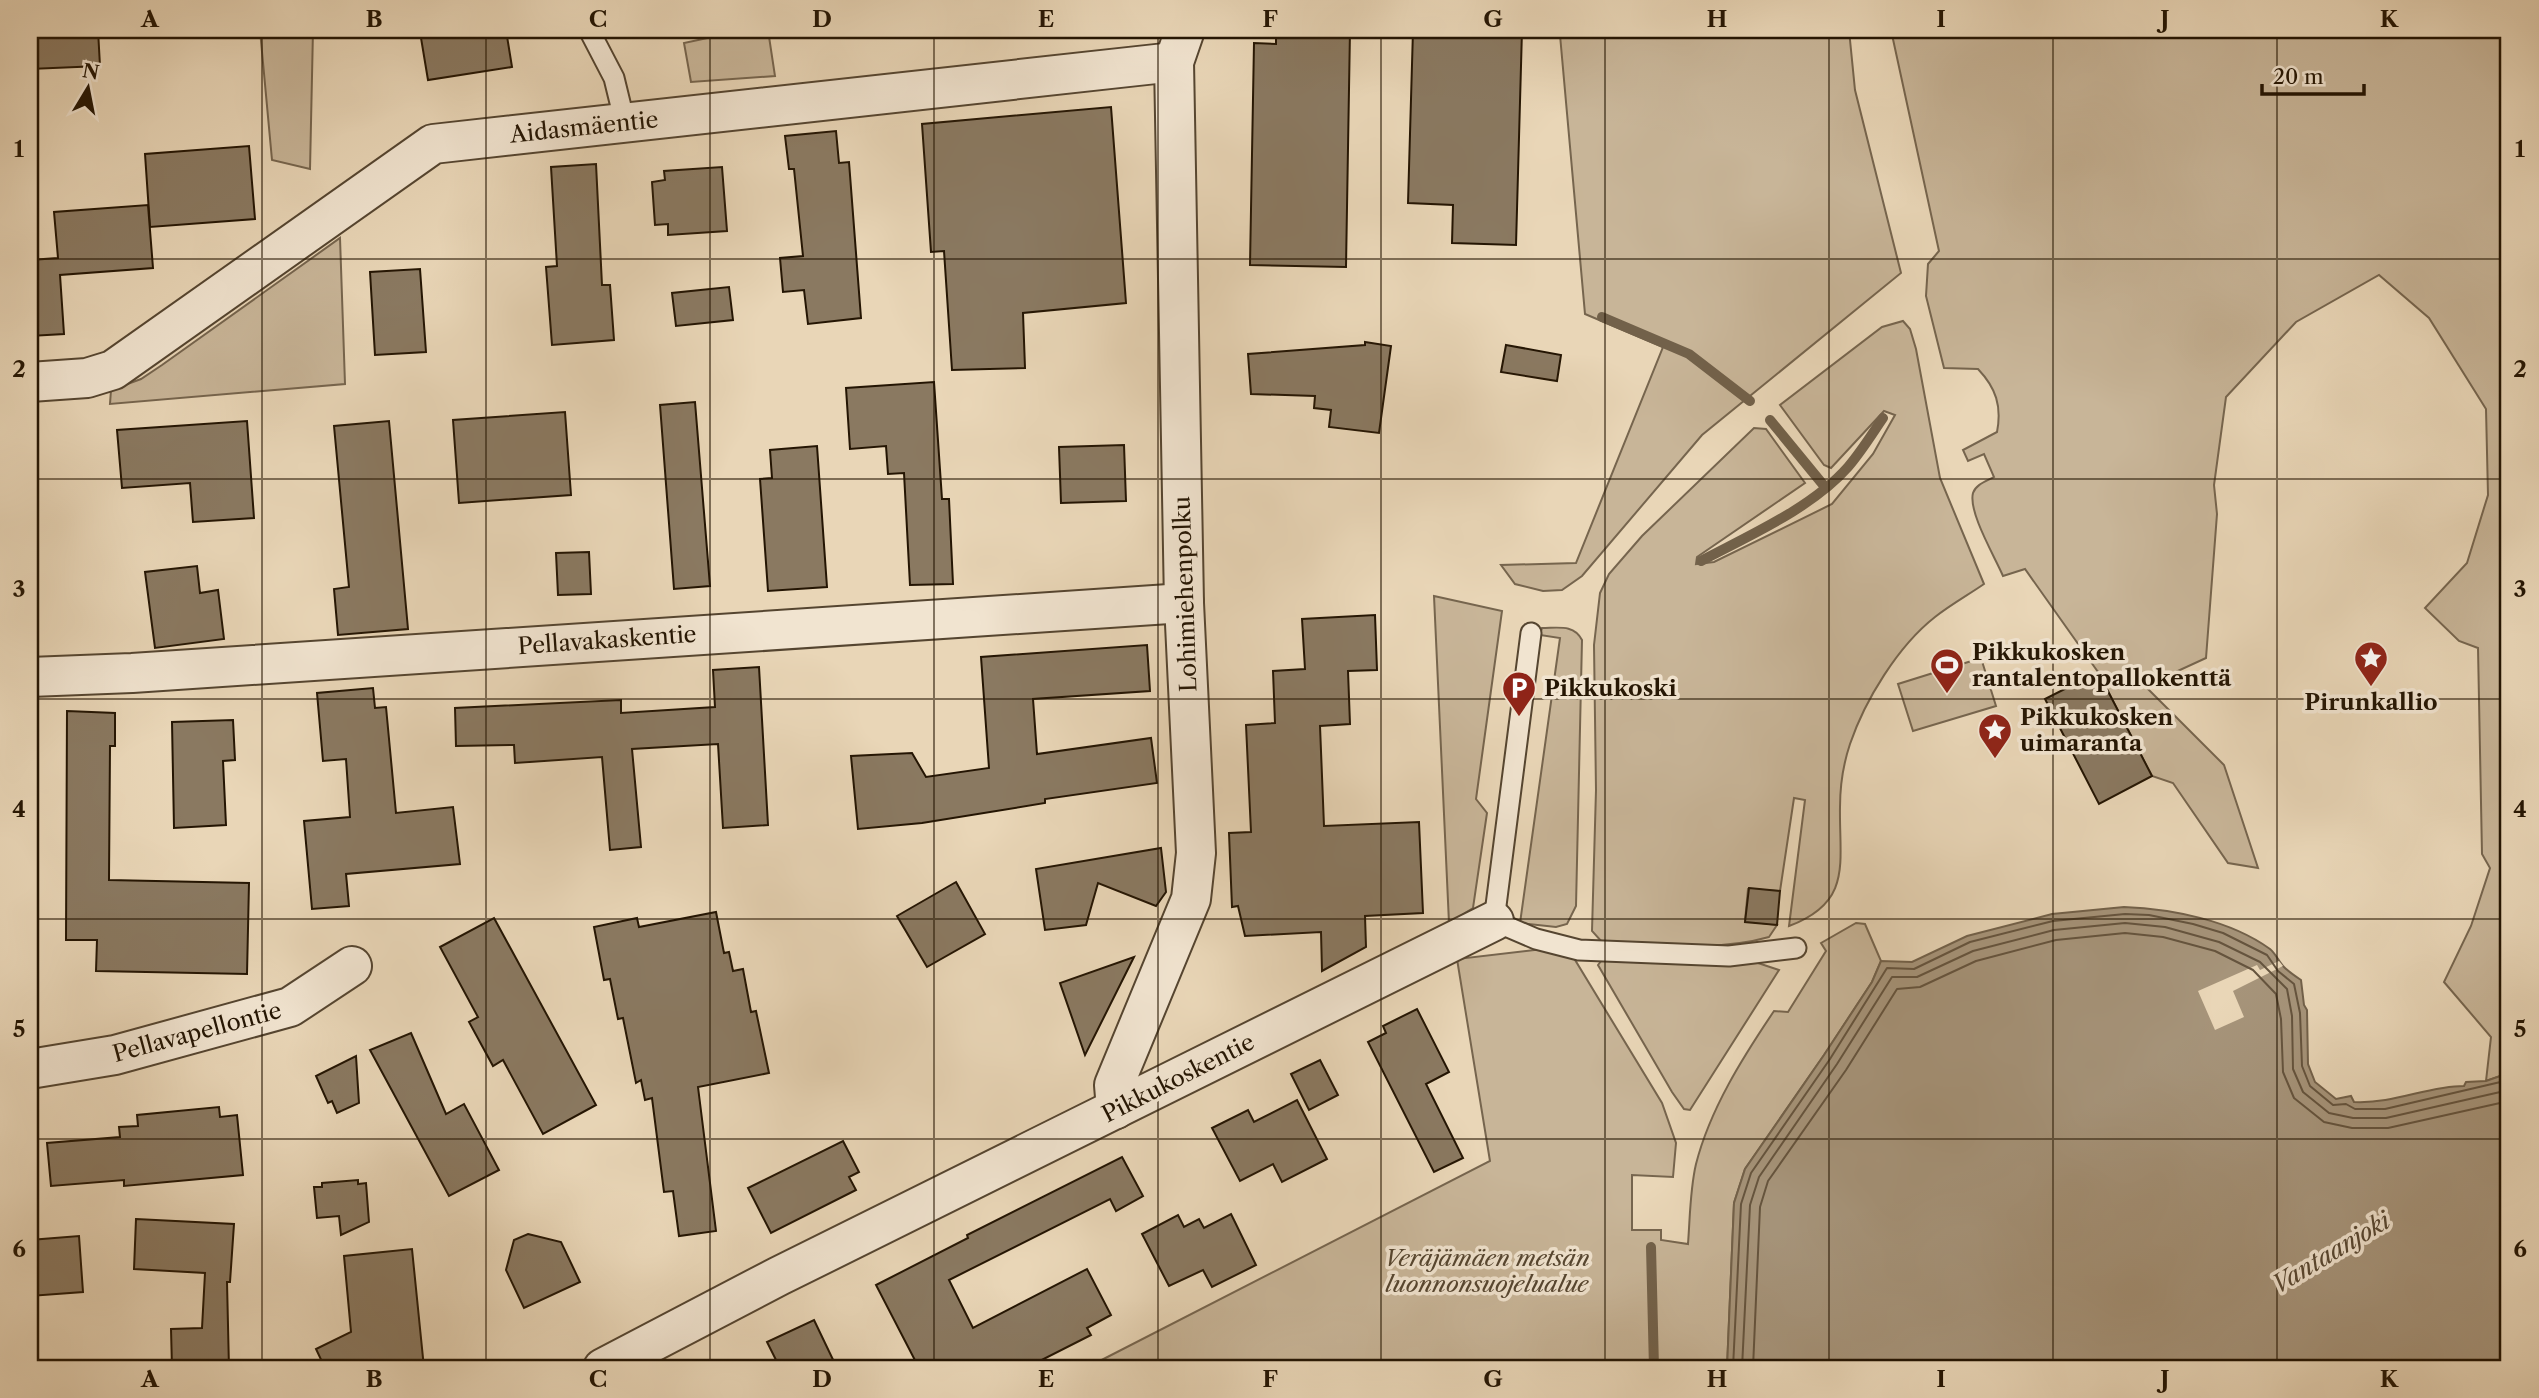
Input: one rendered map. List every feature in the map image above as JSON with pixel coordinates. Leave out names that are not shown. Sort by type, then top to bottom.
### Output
[{"type":"street","name":"Aidasmäentie","points":[[30,382],[87,378],[113,370],[433,144],[625,122],[1179,46]]},
{"type":"street","name":"Lohimiehenpolku","points":[[1116,1109],[1114,1085],[1191,899],[1196,853],[1184,603],[1179,46]]},
{"type":"street","name":"Pellavakaskentie","points":[[30,677],[132,673],[1184,603]]},
{"type":"street","name":"Pikkukoskentie","points":[[603,1368],[779,1276],[1494,921]]},
{"type":"street","name":"Pellavapellontie","points":[[30,1069],[115,1055],[290,1007],[352,965]]},
{"type":"lane","points":[[589,30],[614,78],[625,122]]},
{"type":"lane","points":[[1531,633],[1494,921],[1536,939],[1579,950],[1729,956],[1796,948]]},
{"type":"green space","points":[[260,30],[313,30],[310,169],[272,160]]},
{"type":"green space","points":[[745,30],[768,30],[775,76],[691,82],[684,43]]},
{"type":"green space","points":[[1552,30],[1849,30],[1855,90],[1901,273],[1702,435],[1582,576],[1562,590],[1543,591],[1515,584],[1501,565],[1576,563],[1663,347],[1585,314],[1560,35]]},
{"type":"green space","points":[[1891,30],[2509,30],[2509,1073],[2486,1081],[2491,1037],[2444,982],[2471,926],[2490,868],[2482,854],[2478,648],[2459,641],[2425,608],[2467,563],[2488,495],[2486,409],[2429,318],[2379,275],[2296,322],[2226,397],[2214,485],[2217,514],[2206,658],[2145,686],[2224,765],[2258,868],[2228,863],[2173,783],[2152,776],[2098,672],[2025,569],[2003,576],[1978,523],[1974,511],[1974,490],[1994,477],[1984,454],[1968,461],[1963,450],[1997,432],[1998,406],[1993,390],[1978,369],[1944,368],[1926,296],[1928,264],[1939,251]]},
{"type":"green space","points":[[340,238],[345,384],[110,404],[111,390],[141,379]]},
{"type":"green space","points":[[1903,321],[1910,329],[1916,349],[1940,478],[1984,584],[1921,629],[1884,675],[1864,710],[1845,760],[1840,799],[1838,878],[1833,893],[1824,905],[1810,916],[1789,926],[1805,800],[1794,798],[1780,891],[1748,889],[1745,921],[1777,925],[1769,937],[1707,946],[1602,942],[1592,931],[1596,790],[1594,645],[1600,593],[1609,574],[1642,536],[1754,428],[1766,429],[1805,483],[1697,557],[1696,564],[1714,562],[1832,504],[1873,454],[1895,415],[1884,411],[1831,468],[1824,465],[1780,405],[1882,327]]},
{"type":"green space","points":[[1434,596],[1502,611],[1476,799],[1487,813],[1473,908],[1449,923]]},
{"type":"green space","points":[[1542,628],[1570,629],[1582,640],[1576,906],[1567,924],[1556,927],[1520,923],[1560,638],[1540,635]]},
{"type":"green space","name":"Pikkukosken rantalentopallokenttä","points":[[1981,658],[1996,706],[1913,731],[1898,684]]},
{"type":"green space","name":"Veräjämäen metsän luonnonsuojelualue","points":[[1856,923],[1865,924],[1881,961],[1872,982],[1745,1169],[1734,1203],[1727,1368],[1086,1368],[1490,1161],[1457,959],[1543,949],[1572,955],[1662,1103],[1676,1143],[1673,1177],[1632,1175],[1632,1230],[1661,1230],[1661,1240],[1688,1244],[1696,1164],[1710,1123],[1729,1084],[1774,1011],[1788,1012],[1826,951],[1821,943]]},
{"type":"green space","points":[[1602,960],[1755,962],[1779,970],[1690,1110],[1684,1109],[1672,1092],[1598,965]]},
{"type":"water","name":"Vantaanjoki","points":[[2124,907],[2161,910],[2219,923],[2270,949],[2284,967],[2301,980],[2307,1010],[2308,1064],[2315,1082],[2336,1099],[2351,1096],[2354,1102],[2383,1100],[2464,1086],[2466,1082],[2486,1081],[2509,1073],[2509,1368],[1727,1368],[1734,1203],[1745,1169],[1872,982],[1881,961],[1912,962],[1967,936],[2052,914]]},
{"type":"pier","points":[[2279,961],[2283,966],[2233,991],[2244,1017],[2215,1030],[2198,991],[2257,965],[2260,970]]},
{"type":"building","points":[[30,30],[98,30],[100,66],[30,69]]},
{"type":"building","points":[[506,30],[512,67],[428,80],[420,32]]},
{"type":"building","points":[[1276,30],[1350,30],[1346,267],[1250,265],[1254,43],[1276,44]]},
{"type":"building","points":[[1413,30],[1522,30],[1516,245],[1452,243],[1453,205],[1408,203]]},
{"type":"building","points":[[1111,107],[1126,303],[1023,313],[1025,368],[952,370],[944,251],[931,252],[922,124]]},
{"type":"building","points":[[836,131],[839,163],[849,162],[861,318],[808,324],[804,290],[783,292],[780,258],[803,256],[794,169],[789,169],[785,136]]},
{"type":"building","points":[[249,146],[255,219],[150,227],[145,154]]},
{"type":"building","points":[[596,164],[602,285],[610,285],[614,340],[552,345],[546,267],[557,266],[551,167]]},
{"type":"building","points":[[722,167],[727,231],[668,235],[668,224],[655,225],[652,182],[665,180],[664,171]]},
{"type":"building","points":[[148,205],[153,268],[60,275],[64,334],[30,336],[30,260],[58,258],[54,212]]},
{"type":"building","points":[[420,269],[426,352],[375,355],[370,272]]},
{"type":"building","points":[[729,287],[733,320],[676,326],[672,293]]},
{"type":"building","points":[[1365,342],[1391,346],[1379,433],[1329,427],[1331,410],[1314,408],[1315,396],[1251,394],[1248,354],[1365,345]]},
{"type":"building","points":[[1506,345],[1561,355],[1557,381],[1501,372]]},
{"type":"building","points":[[934,382],[942,499],[949,499],[953,584],[910,585],[904,473],[888,474],[886,446],[850,449],[846,388]]},
{"type":"building","points":[[695,402],[710,586],[674,589],[660,405]]},
{"type":"building","points":[[565,412],[571,495],[459,503],[453,420]]},
{"type":"building","points":[[247,421],[254,518],[193,522],[190,483],[122,488],[117,430]]},
{"type":"building","points":[[389,421],[408,629],[338,635],[334,589],[349,587],[334,426]]},
{"type":"building","points":[[1124,445],[1126,501],[1061,503],[1059,447]]},
{"type":"building","points":[[817,446],[827,587],[768,591],[760,479],[772,478],[770,450]]},
{"type":"building","points":[[589,552],[591,594],[558,595],[556,553]]},
{"type":"building","points":[[197,566],[200,593],[218,590],[224,639],[155,648],[145,572]]},
{"type":"building","points":[[1375,615],[1377,670],[1348,671],[1350,724],[1320,726],[1324,826],[1419,822],[1423,913],[1365,916],[1366,947],[1322,971],[1321,932],[1245,936],[1238,906],[1232,907],[1229,833],[1251,832],[1246,725],[1275,723],[1273,671],[1305,669],[1302,619]]},
{"type":"building","points":[[1147,645],[1150,691],[1033,699],[1037,754],[1151,738],[1157,783],[1045,799],[1045,803],[922,823],[858,829],[851,756],[912,753],[926,777],[989,768],[981,657]]},
{"type":"building","points":[[759,667],[768,825],[723,828],[718,744],[632,749],[641,847],[610,850],[602,757],[515,763],[514,745],[456,746],[455,708],[621,700],[621,713],[715,707],[713,670]]},
{"type":"building","points":[[2098,672],[2152,776],[2099,804],[2045,699]]},
{"type":"building","points":[[373,688],[375,708],[386,707],[396,813],[453,807],[460,864],[346,874],[349,906],[312,909],[304,821],[350,817],[346,759],[323,761],[317,693]]},
{"type":"building","points":[[67,711],[115,713],[115,746],[110,746],[109,880],[249,883],[247,974],[96,971],[97,940],[66,940]]},
{"type":"building","points":[[233,720],[235,760],[223,761],[226,825],[174,828],[172,722]]},
{"type":"building","points":[[1161,848],[1166,892],[1156,906],[1098,883],[1086,925],[1045,930],[1036,869]]},
{"type":"building","points":[[956,882],[985,934],[927,967],[897,916]]},
{"type":"building","points":[[1749,888],[1780,891],[1777,925],[1745,922]]},
{"type":"building","points":[[716,912],[724,953],[729,952],[733,971],[743,969],[751,1012],[756,1011],[769,1073],[698,1087],[716,1231],[679,1236],[673,1191],[664,1192],[652,1098],[645,1100],[641,1080],[636,1083],[623,1018],[618,1019],[610,979],[604,980],[594,927],[637,918],[639,927]]},
{"type":"building","points":[[494,918],[596,1105],[543,1134],[503,1060],[493,1066],[469,1022],[478,1017],[440,947]]},
{"type":"building","points":[[1134,957],[1085,1055],[1060,983]]},
{"type":"building","points":[[1417,1009],[1449,1072],[1426,1084],[1463,1158],[1434,1172],[1368,1042],[1386,1033],[1383,1026]]},
{"type":"building","points":[[411,1033],[446,1114],[464,1104],[499,1170],[449,1196],[370,1050]]},
{"type":"building","points":[[356,1056],[359,1103],[337,1113],[332,1101],[328,1103],[316,1076]]},
{"type":"building","points":[[1320,1060],[1338,1095],[1309,1110],[1291,1074]]},
{"type":"building","points":[[1297,1100],[1327,1159],[1282,1182],[1273,1164],[1240,1181],[1212,1128],[1248,1110],[1254,1122]]},
{"type":"building","points":[[219,1107],[220,1117],[237,1115],[243,1175],[124,1186],[124,1180],[51,1186],[47,1143],[120,1137],[119,1127],[138,1126],[137,1115]]},
{"type":"building","points":[[843,1141],[859,1172],[849,1177],[856,1190],[771,1233],[748,1188]]},
{"type":"building","points":[[1122,1157],[1143,1196],[1116,1211],[1110,1199],[949,1280],[973,1328],[1087,1269],[1111,1315],[1087,1328],[1091,1335],[1026,1368],[919,1368],[876,1285],[968,1238],[967,1235]]},
{"type":"building","points":[[358,1180],[358,1184],[366,1183],[369,1222],[341,1235],[339,1216],[317,1218],[314,1187],[322,1187],[322,1183]]},
{"type":"building","points":[[1231,1214],[1256,1265],[1212,1287],[1203,1270],[1169,1286],[1142,1234],[1178,1215],[1184,1227],[1199,1219],[1204,1228]]},
{"type":"building","points":[[136,1219],[234,1224],[230,1282],[227,1282],[229,1368],[172,1368],[171,1329],[202,1328],[205,1273],[134,1269]]},
{"type":"building","points":[[528,1234],[561,1242],[580,1282],[524,1308],[506,1270],[514,1240]]},
{"type":"building","points":[[79,1236],[83,1292],[30,1296],[30,1240]]},
{"type":"building","points":[[412,1249],[424,1368],[325,1368],[316,1349],[351,1332],[344,1256]]},
{"type":"building","points":[[814,1320],[837,1368],[780,1368],[767,1342]]},
{"type":"waterway","points":[[1602,317],[1689,354],[1750,401]]},
{"type":"waterway","points":[[1701,561],[1779,520],[1833,482],[1848,467],[1883,418]]},
{"type":"waterway","points":[[1770,420],[1825,487]]},
{"type":"waterway","points":[[1651,1247],[1654,1368]]},
{"type":"place","name":"Pirunkallio","points":[[2371,688]]},
{"type":"place","name":"Pikkukosken rantalentopallokenttä","points":[[1947,695]]},
{"type":"place","name":"Pikkukoski","points":[[1519,718]]},
{"type":"place","name":"Pikkukosken uimaranta","points":[[1995,760]]}]
